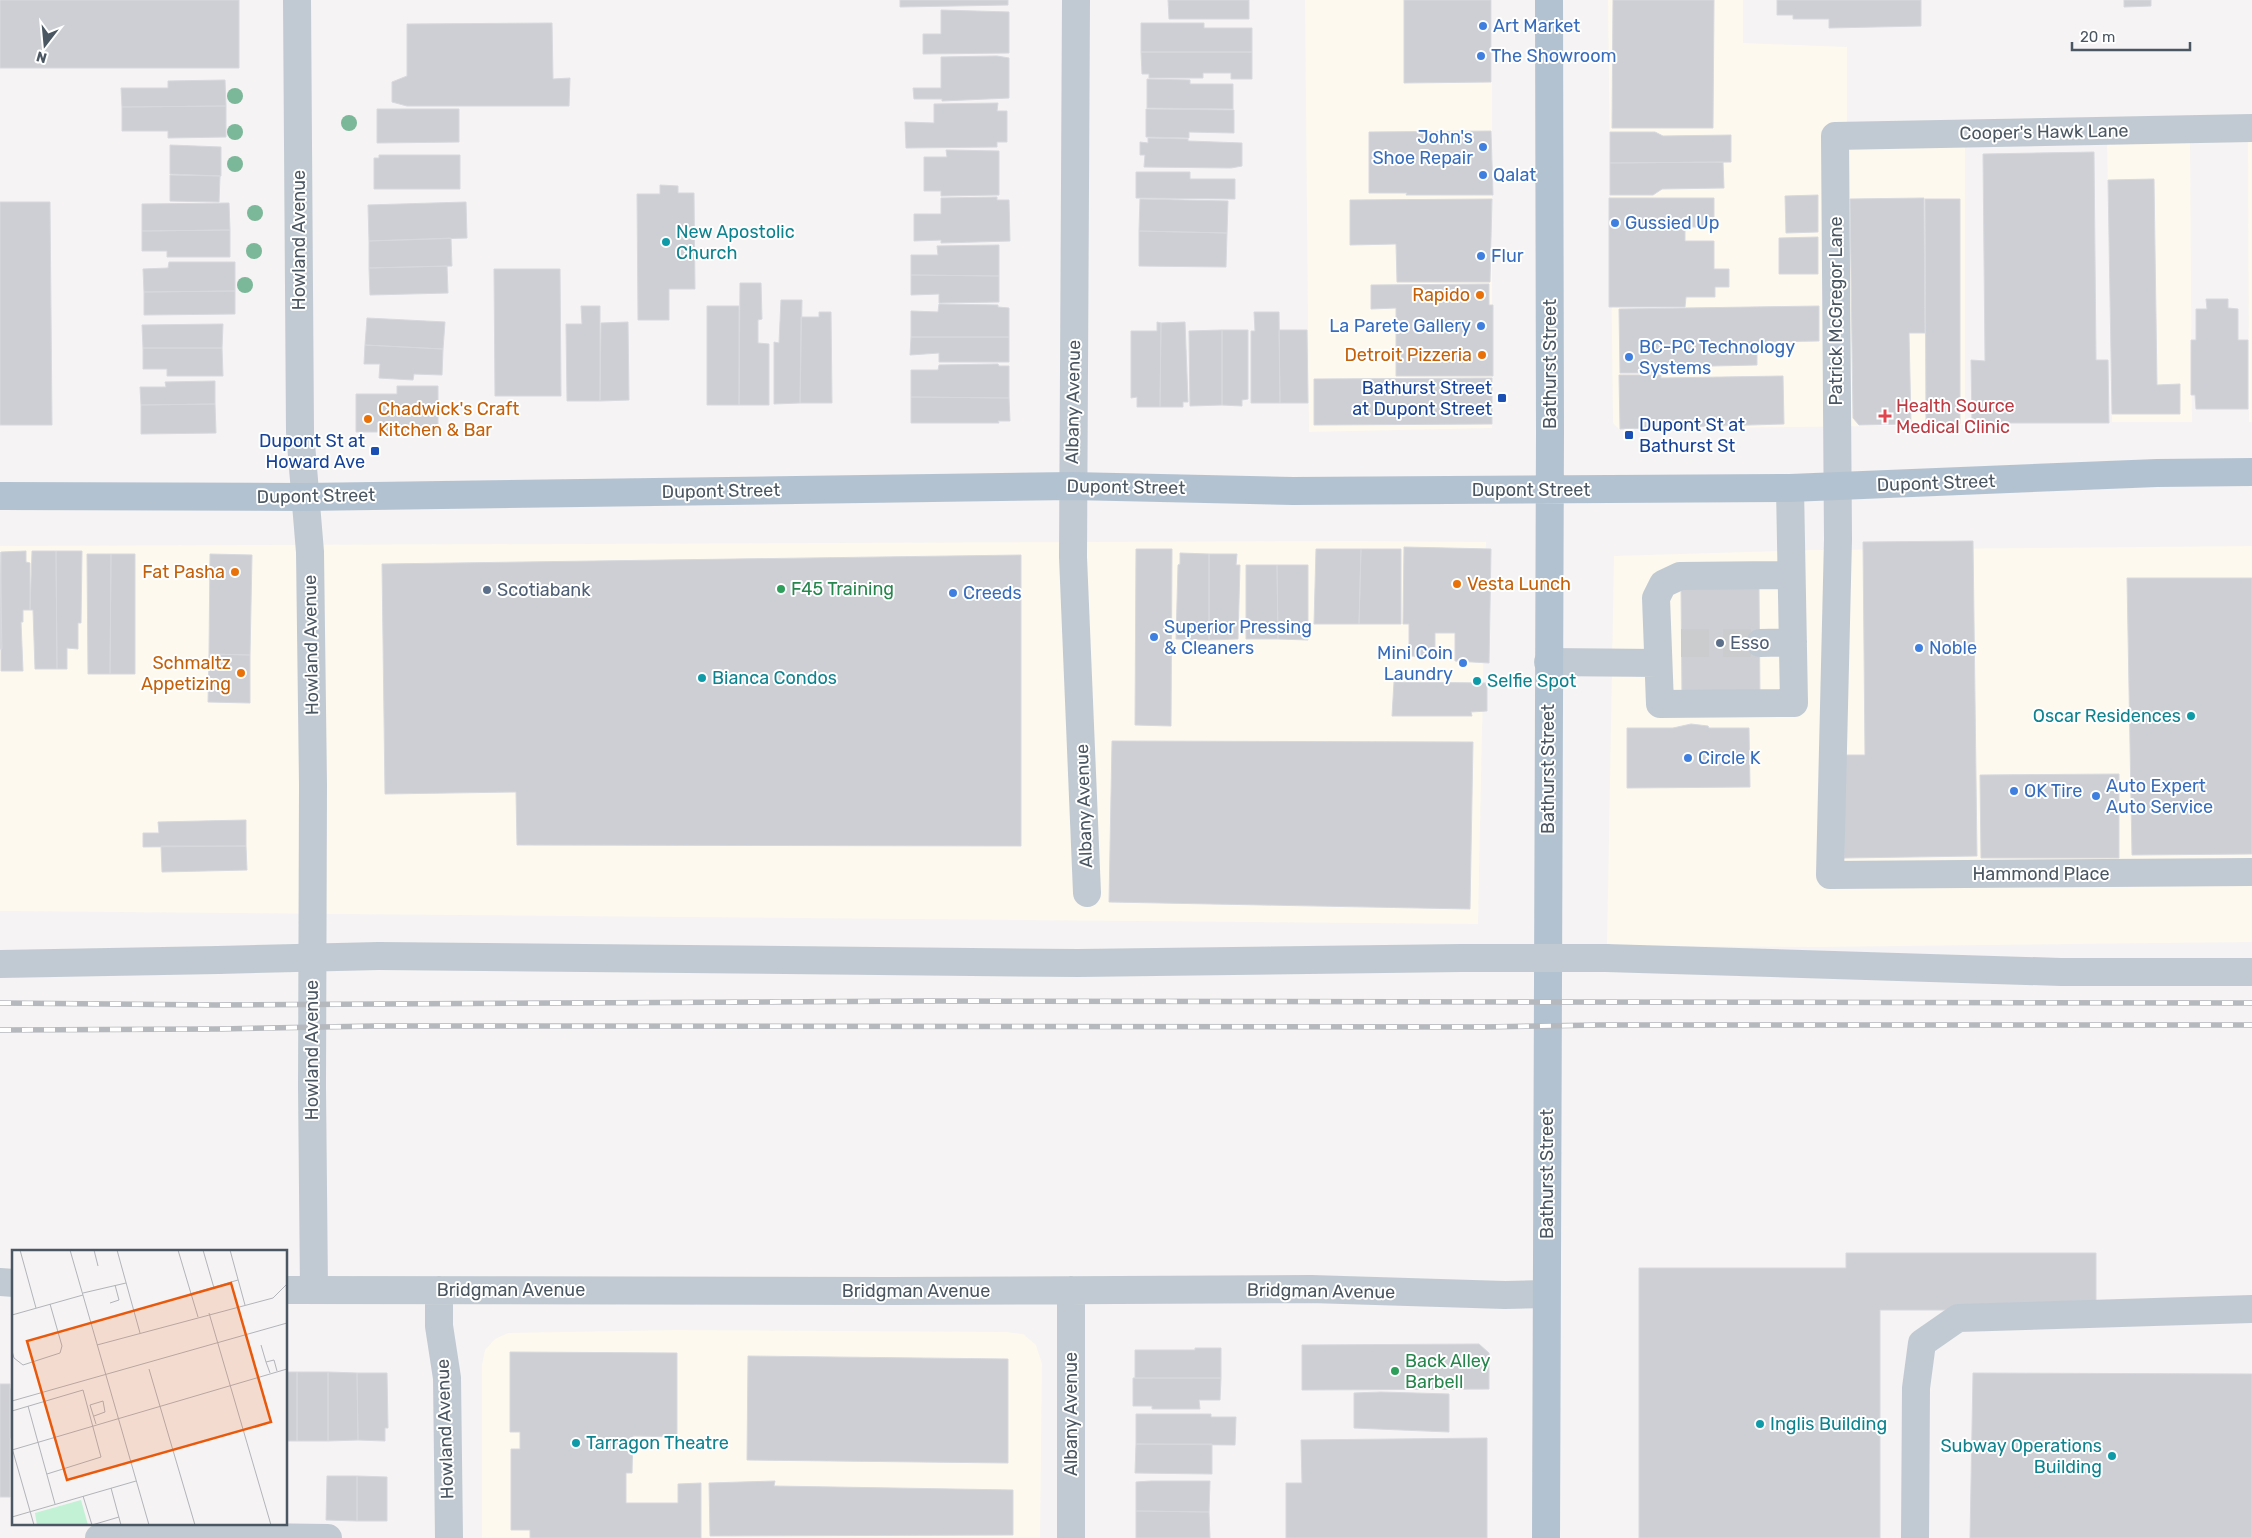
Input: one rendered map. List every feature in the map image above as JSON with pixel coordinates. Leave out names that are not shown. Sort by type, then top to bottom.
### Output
[{"type":"main road","name":"Bathurst Street","points":[[1546,1538],[1550,489],[1549,0]]},
{"type":"main road","name":"Dupont Street","points":[[0,496],[305,497],[1072,486],[1293,491],[1790,488],[2157,473],[2252,472]]},
{"type":"street","name":"Howland Avenue","points":[[297,0],[300,432],[310,552],[314,785],[312,1107],[314,1290]]},
{"type":"street","name":"Albany Avenue","points":[[1076,0],[1072,486],[1073,557],[1088,893]]},
{"type":"street","name":"Cooper's Hawk Lane","points":[[1835,136],[2252,128]]},
{"type":"street","name":"Patrick McGregor Lane","points":[[1830,875],[1838,487],[1835,136]]},
{"type":"street","points":[[1790,488],[1794,703],[1660,704],[1666,650],[1656,598],[1664,584],[1680,576],[1791,575]]},
{"type":"street","points":[[1760,643],[1793,642]]},
{"type":"street","points":[[1548,662],[1666,650]]},
{"type":"street","name":"Hammond Place","points":[[1830,875],[2252,872]]},
{"type":"street","points":[[0,964],[379,956],[1068,963],[1606,958],[2061,972],[2252,972]]},
{"type":"street","name":"Bridgman Avenue","points":[[288,1290],[1311,1289],[1505,1295],[1546,1294]]},
{"type":"street","name":"Howland Avenue","points":[[439,1290],[439,1326],[447,1378],[449,1538]]},
{"type":"street","name":"Albany Avenue","points":[[1071,1290],[1071,1538]]},
{"type":"street","points":[[1915,1538],[1916,1388],[1922,1343],[1958,1318],[2252,1309]]},
{"type":"street","points":[[99,1538],[328,1538]]},
{"type":"shaded area","points":[[1305,0],[1492,0],[1492,428],[1309,432]]},
{"type":"shaded area","points":[[1608,0],[1743,0],[1743,43],[1847,47],[1847,125],[1965,125],[1965,425],[1619,429],[1613,423]]},
{"type":"shaded area","points":[[2107,139],[2190,139],[2192,422],[2112,422]]},
{"type":"shaded area","points":[[2248,142],[2252,142],[2252,422],[2249,422]]},
{"type":"shaded area","points":[[1486,542],[1478,924],[0,911],[0,546]]},
{"type":"shaded area","points":[[2252,546],[2252,942],[1820,947],[1607,946],[1614,556],[1815,550]]},
{"type":"shaded area","points":[[675,1330],[1007,1332],[1023,1334],[1036,1345],[1042,1364],[1040,1538],[482,1538],[482,1365],[485,1350],[495,1339],[508,1333]]},
{"type":"building","points":[[0,0],[239,0],[239,68],[0,68]]},
{"type":"building","points":[[900,0],[1008,0],[1008,5],[900,7]]},
{"type":"building","points":[[1168,0],[1249,0],[1249,19],[1169,19]]},
{"type":"building","points":[[1404,0],[1491,0],[1491,82],[1404,83]]},
{"type":"building","points":[[1613,0],[1714,0],[1713,128],[1612,128]]},
{"type":"building","points":[[1777,0],[1921,0],[1921,26],[1829,28],[1829,19],[1793,19],[1793,15],[1777,15]]},
{"type":"building","points":[[2124,0],[2151,0],[2151,6],[2124,7]]},
{"type":"building","points":[[941,10],[1009,12],[1009,53],[923,54],[923,34],[941,34]]},
{"type":"building","points":[[552,23],[553,79],[570,78],[569,106],[407,106],[392,102],[392,82],[407,76],[407,24]]},
{"type":"building","points":[[1141,23],[1204,23],[1204,28],[1252,28],[1252,52],[1141,52]]},
{"type":"building","points":[[1141,52],[1252,52],[1252,79],[1231,79],[1231,73],[1203,73],[1203,78],[1149,78],[1149,74],[1142,74]]},
{"type":"building","points":[[997,56],[1009,58],[1009,98],[942,101],[942,99],[914,99],[913,88],[941,88],[941,57]]},
{"type":"building","points":[[1147,79],[1190,80],[1190,84],[1233,84],[1233,109],[1147,108]]},
{"type":"building","points":[[225,80],[226,106],[122,107],[121,88],[168,88],[168,81]]},
{"type":"building","points":[[998,103],[997,111],[1007,111],[1007,142],[997,142],[997,147],[906,148],[905,122],[934,123],[934,104]]},
{"type":"building","points":[[226,106],[226,137],[168,138],[168,131],[122,131],[122,107]]},
{"type":"building","points":[[377,109],[459,109],[459,142],[377,143]]},
{"type":"building","points":[[1146,109],[1234,110],[1234,133],[1189,132],[1189,138],[1146,137]]},
{"type":"building","points":[[1491,131],[1493,195],[1369,193],[1369,132]]},
{"type":"building","points":[[1610,132],[1655,132],[1663,136],[1731,135],[1731,162],[1610,163]]},
{"type":"building","points":[[1148,138],[1242,143],[1242,166],[1231,168],[1144,167],[1145,155],[1140,155],[1140,142],[1148,143]]},
{"type":"building","points":[[170,145],[221,147],[221,176],[170,174]]},
{"type":"building","points":[[946,150],[999,151],[999,195],[941,196],[941,191],[924,191],[924,157],[947,157]]},
{"type":"building","points":[[2094,152],[2096,360],[2108,360],[2109,423],[1972,423],[1971,360],[1985,361],[1983,154]]},
{"type":"building","points":[[379,155],[460,155],[460,189],[374,189],[374,158],[379,158]]},
{"type":"building","points":[[1723,162],[1724,188],[1662,189],[1653,195],[1610,195],[1610,163]]},
{"type":"building","points":[[1136,172],[1190,172],[1190,179],[1235,179],[1235,199],[1136,198]]},
{"type":"building","points":[[170,175],[220,176],[219,202],[170,201]]},
{"type":"building","points":[[2154,179],[2157,385],[2180,384],[2180,414],[2112,414],[2108,180]]},
{"type":"building","name":"New Apostolic Church","points":[[660,185],[678,186],[678,193],[694,193],[695,289],[669,289],[669,320],[638,320],[637,194],[660,194]]},
{"type":"building","points":[[1818,195],[1818,232],[1786,233],[1785,196]]},
{"type":"building","points":[[997,197],[997,200],[1009,200],[1010,241],[941,243],[941,240],[914,241],[914,214],[941,214],[941,198]]},
{"type":"building","points":[[1609,198],[1714,198],[1714,227],[1685,227],[1685,241],[1714,241],[1714,269],[1729,269],[1729,287],[1715,287],[1715,297],[1686,297],[1685,307],[1609,307]]},
{"type":"building","points":[[1924,198],[1925,333],[1909,333],[1911,424],[1859,425],[1853,418],[1850,199]]},
{"type":"building","points":[[1140,199],[1228,201],[1227,233],[1139,231]]},
{"type":"building","points":[[1492,199],[1490,282],[1397,282],[1396,244],[1350,245],[1350,200]]},
{"type":"building","points":[[1925,199],[1960,199],[1960,424],[1926,424]]},
{"type":"building","points":[[0,202],[50,202],[52,425],[0,425]]},
{"type":"building","points":[[466,202],[467,238],[369,241],[368,205]]},
{"type":"building","points":[[229,203],[230,230],[142,231],[142,204]]},
{"type":"building","points":[[230,230],[230,257],[167,257],[167,251],[142,251],[142,231]]},
{"type":"building","points":[[1139,231],[1227,233],[1226,267],[1139,266]]},
{"type":"building","points":[[1818,237],[1818,274],[1779,274],[1779,238]]},
{"type":"building","points":[[451,238],[452,266],[369,268],[369,241]]},
{"type":"building","points":[[999,245],[999,276],[911,275],[911,255],[938,255],[937,246]]},
{"type":"building","points":[[169,262],[235,262],[235,291],[144,292],[143,269],[168,268]]},
{"type":"building","points":[[447,266],[448,293],[370,295],[369,268]]},
{"type":"building","points":[[494,269],[560,269],[561,396],[495,396]]},
{"type":"building","points":[[911,275],[999,276],[999,302],[939,303],[939,294],[911,295]]},
{"type":"building","points":[[740,283],[761,283],[762,319],[758,320],[758,343],[769,344],[769,405],[739,405]]},
{"type":"building","points":[[1489,284],[1489,305],[1493,305],[1493,376],[1396,376],[1396,308],[1371,309],[1371,285]]},
{"type":"building","points":[[235,291],[235,314],[144,315],[144,292]]},
{"type":"building","points":[[2206,299],[2228,299],[2228,308],[2238,309],[2238,340],[2248,340],[2248,409],[2196,409],[2195,395],[2191,395],[2191,340],[2196,340],[2196,309],[2207,309]]},
{"type":"building","points":[[781,300],[802,300],[800,403],[774,404],[774,342],[779,343]]},
{"type":"building","points":[[939,304],[998,305],[998,307],[1009,308],[1009,337],[911,337],[911,311],[938,312]]},
{"type":"building","points":[[581,306],[600,306],[600,401],[567,401],[566,324],[582,324]]},
{"type":"building","points":[[707,306],[739,306],[739,405],[707,405]]},
{"type":"building","points":[[1819,306],[1819,341],[1757,342],[1757,365],[1667,367],[1667,373],[1620,373],[1619,309]]},
{"type":"building","points":[[819,312],[831,312],[832,403],[800,403],[801,317],[819,317]]},
{"type":"building","points":[[1254,312],[1279,312],[1280,403],[1251,403],[1251,331],[1255,331]]},
{"type":"building","points":[[367,318],[445,322],[443,349],[365,345]]},
{"type":"building","points":[[628,322],[629,400],[600,401],[601,323]]},
{"type":"building","points":[[1157,322],[1161,323],[1160,407],[1137,407],[1137,397],[1131,398],[1131,331],[1157,331]]},
{"type":"building","points":[[1185,322],[1188,402],[1183,402],[1183,407],[1160,407],[1161,323]]},
{"type":"building","points":[[223,324],[222,348],[143,348],[142,325]]},
{"type":"building","points":[[1222,330],[1248,330],[1248,399],[1242,400],[1242,406],[1222,405]]},
{"type":"building","points":[[1222,330],[1222,405],[1190,406],[1189,331]]},
{"type":"building","points":[[1279,330],[1307,330],[1308,403],[1280,403]]},
{"type":"building","points":[[911,337],[1009,337],[1009,362],[939,362],[939,353],[910,355]]},
{"type":"building","points":[[365,345],[443,349],[442,375],[414,374],[413,380],[379,378],[380,364],[364,364]]},
{"type":"building","points":[[143,348],[222,348],[223,376],[167,376],[167,369],[143,369]]},
{"type":"building","points":[[998,364],[999,366],[1009,366],[1009,398],[911,397],[911,370],[938,370],[939,365]]},
{"type":"building","points":[[1619,375],[1661,375],[1661,378],[1783,376],[1784,424],[1620,429]]},
{"type":"building","points":[[1492,378],[1492,424],[1314,425],[1314,379]]},
{"type":"building","points":[[215,381],[215,404],[141,405],[140,387],[166,387],[165,382]]},
{"type":"building","points":[[397,386],[438,386],[438,432],[356,432],[356,394],[397,394]]},
{"type":"building","points":[[911,397],[1009,398],[1010,421],[998,421],[999,423],[911,423]]},
{"type":"building","points":[[215,404],[216,433],[141,434],[141,405]]},
{"type":"building","name":"Noble","points":[[1973,541],[1977,856],[1844,858],[1843,755],[1865,755],[1863,542]]},
{"type":"building","points":[[1404,547],[1491,549],[1489,663],[1455,661],[1455,633],[1435,633],[1435,657],[1409,656],[1409,624],[1403,624]]},
{"type":"building","name":"Superior Pressing & Cleaners","points":[[1136,549],[1172,549],[1171,726],[1135,725]]},
{"type":"building","points":[[1316,549],[1361,549],[1359,624],[1314,624]]},
{"type":"building","points":[[1361,549],[1401,549],[1401,624],[1359,624]]},
{"type":"building","points":[[26,551],[26,562],[30,563],[30,610],[23,610],[23,622],[21,622],[23,671],[1,671],[1,552]]},
{"type":"building","points":[[32,551],[56,551],[57,669],[35,669],[33,610],[30,610]]},
{"type":"building","points":[[56,551],[82,551],[81,623],[78,623],[78,649],[67,648],[67,669],[57,669]]},
{"type":"building","points":[[0,552],[2,649],[0,649]]},
{"type":"building","points":[[1180,553],[1209,554],[1209,640],[1176,639]]},
{"type":"building","points":[[87,554],[111,554],[110,674],[88,674]]},
{"type":"building","points":[[111,554],[135,554],[135,674],[110,674]]},
{"type":"building","points":[[210,554],[252,555],[250,655],[209,654]]},
{"type":"building","points":[[1209,554],[1237,554],[1236,565],[1240,565],[1238,639],[1209,640]]},
{"type":"building","name":"Bianca Condos","points":[[1021,555],[1021,846],[517,845],[516,792],[385,794],[382,564]]},
{"type":"building","points":[[1246,565],[1277,565],[1278,639],[1246,639]]},
{"type":"building","points":[[1277,565],[1308,565],[1308,640],[1278,639]]},
{"type":"building","name":"Oscar Residences","points":[[2127,578],[2252,578],[2252,854],[2132,855]]},
{"type":"building","name":"Esso","points":[[1759,588],[1760,698],[1682,698],[1681,589]]},
{"type":"building","points":[[209,654],[250,655],[250,703],[208,702]]},
{"type":"building","points":[[1394,682],[1487,683],[1487,711],[1471,712],[1472,716],[1392,716]]},
{"type":"building","name":"Circle K","points":[[1691,724],[1708,726],[1709,728],[1749,728],[1750,787],[1627,788],[1627,728],[1673,728]]},
{"type":"building","points":[[1112,741],[1473,742],[1470,909],[1109,902]]},
{"type":"building","points":[[2119,774],[2119,858],[1981,858],[1980,775]]},
{"type":"building","points":[[246,820],[246,846],[143,847],[143,833],[159,833],[158,822]]},
{"type":"building","points":[[161,846],[246,846],[247,870],[162,872]]},
{"type":"building","name":"Inglis Building","points":[[1846,1253],[2096,1253],[2096,1310],[1880,1310],[1880,1538],[1639,1538],[1639,1268],[1846,1268]]},
{"type":"building","name":"Back Alley Barbell","points":[[1479,1344],[1489,1353],[1489,1389],[1302,1390],[1302,1345]]},
{"type":"building","points":[[1195,1348],[1221,1348],[1221,1378],[1135,1378],[1135,1350],[1195,1350]]},
{"type":"building","name":"Tarragon Theatre","points":[[510,1352],[677,1353],[677,1437],[633,1436],[632,1473],[626,1473],[626,1503],[678,1503],[678,1484],[701,1483],[701,1538],[530,1538],[530,1530],[511,1530],[511,1449],[520,1449],[520,1432],[510,1432]]},
{"type":"building","points":[[748,1356],[1008,1359],[1008,1463],[747,1460]]},
{"type":"building","points":[[288,1372],[297,1372],[297,1441],[288,1441]]},
{"type":"building","points":[[297,1372],[328,1372],[328,1441],[297,1441]]},
{"type":"building","points":[[328,1372],[357,1373],[358,1440],[328,1441]]},
{"type":"building","points":[[357,1373],[387,1373],[388,1428],[385,1428],[385,1441],[358,1440]]},
{"type":"building","name":"Subway Operations Building","points":[[1973,1373],[2252,1374],[2252,1538],[1970,1538]]},
{"type":"building","points":[[1133,1378],[1221,1378],[1220,1400],[1199,1400],[1200,1409],[1152,1409],[1152,1406],[1133,1406]]},
{"type":"building","points":[[0,1384],[10,1384],[10,1497],[0,1497]]},
{"type":"building","points":[[10,1389],[12,1389],[12,1438],[10,1438]]},
{"type":"building","points":[[1354,1393],[1449,1394],[1449,1432],[1354,1428]]},
{"type":"building","points":[[1136,1414],[1211,1414],[1211,1417],[1236,1417],[1235,1445],[1136,1444]]},
{"type":"building","points":[[1487,1438],[1487,1538],[1286,1538],[1286,1483],[1302,1483],[1301,1440]]},
{"type":"building","points":[[1136,1444],[1212,1444],[1212,1474],[1135,1473]]},
{"type":"building","points":[[327,1476],[357,1476],[357,1521],[326,1520]]},
{"type":"building","points":[[357,1476],[387,1477],[387,1521],[357,1521]]},
{"type":"building","points":[[775,1481],[774,1486],[1013,1490],[1013,1535],[710,1536],[709,1483]]},
{"type":"building","points":[[1210,1481],[1209,1512],[1136,1511],[1136,1482]]},
{"type":"building","points":[[1136,1511],[1209,1512],[1210,1538],[1136,1538]]},
{"type":"tunnel","points":[[1681,643],[1760,643]]},
{"type":"railway","points":[[0,1003],[216,1005],[928,1001],[2252,1003]]},
{"type":"railway","points":[[0,1030],[375,1026],[1483,1027],[1599,1025],[2252,1025]]},
{"type":"place","name":"Art Market","points":[[1483,26]]},
{"type":"place","name":"The Showroom","points":[[1481,56]]},
{"type":"place","name":"John's Shoe Repair","points":[[1483,147]]},
{"type":"place","name":"Qalat","points":[[1483,175]]},
{"type":"place","name":"Gussied Up","points":[[1615,223]]},
{"type":"place","name":"New Apostolic Church","points":[[666,242]]},
{"type":"place","name":"Flur","points":[[1481,256]]},
{"type":"place","name":"Rapido","points":[[1480,295]]},
{"type":"place","name":"La Parete Gallery","points":[[1481,326]]},
{"type":"place","name":"Detroit Pizzeria","points":[[1482,355]]},
{"type":"place","name":"BC-PC Technology Systems","points":[[1629,357]]},
{"type":"place","name":"Bathurst Street at Dupont Street","points":[[1502,398]]},
{"type":"place","name":"Health Source Medical Clinic","points":[[1885,416]]},
{"type":"place","name":"Chadwick's Craft Kitchen & Bar","points":[[368,419]]},
{"type":"place","name":"Dupont St at Bathurst St","points":[[1629,435]]},
{"type":"place","name":"Dupont St at Howard Ave","points":[[375,451]]},
{"type":"place","name":"Fat Pasha","points":[[235,572]]},
{"type":"place","name":"Vesta Lunch","points":[[1457,584]]},
{"type":"place","name":"F45 Training","points":[[781,589]]},
{"type":"place","name":"Scotiabank","points":[[487,590]]},
{"type":"place","name":"Creeds","points":[[953,593]]},
{"type":"place","name":"Superior Pressing & Cleaners","points":[[1154,637]]},
{"type":"place","name":"Esso","points":[[1720,643]]},
{"type":"place","name":"Noble","points":[[1919,648]]},
{"type":"place","name":"Mini Coin Laundry","points":[[1463,663]]},
{"type":"place","name":"Schmaltz Appetizing","points":[[241,673]]},
{"type":"place","name":"Bianca Condos","points":[[702,678]]},
{"type":"place","name":"Selfie Spot","points":[[1477,681]]},
{"type":"place","name":"Oscar Residences","points":[[2191,716]]},
{"type":"place","name":"Circle K","points":[[1688,758]]},
{"type":"place","name":"OK Tire","points":[[2014,791]]},
{"type":"place","name":"Auto Expert Auto Service","points":[[2096,796]]},
{"type":"place","name":"Back Alley Barbell","points":[[1395,1371]]},
{"type":"place","name":"Inglis Building","points":[[1760,1424]]},
{"type":"place","name":"Tarragon Theatre","points":[[576,1443]]},
{"type":"place","name":"Subway Operations Building","points":[[2112,1456]]}]
